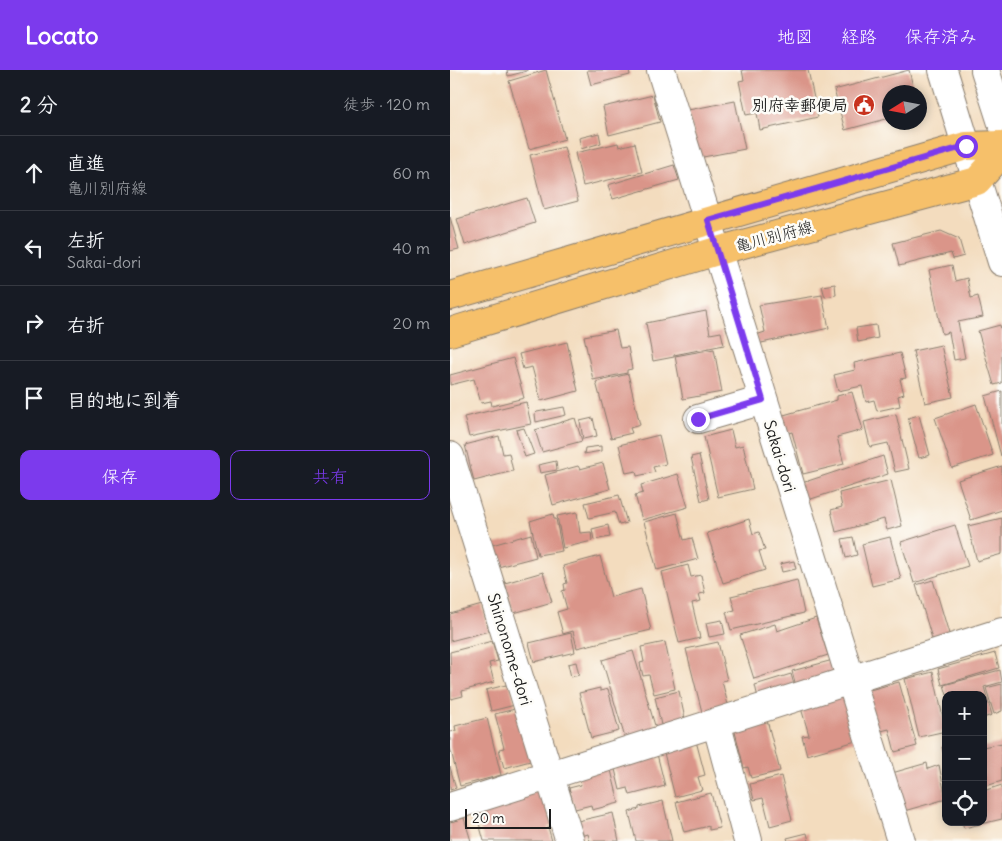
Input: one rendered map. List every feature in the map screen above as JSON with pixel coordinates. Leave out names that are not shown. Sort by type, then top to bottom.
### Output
[{"type":"main road","name":"亀川別府線","points":[[450,296],[966,146],[1002,145]]},
{"type":"main road","points":[[977,181],[1002,152]]},
{"type":"main road","name":"亀川別府線","points":[[450,332],[717,251],[977,181]]},
{"type":"street","name":"Sakai-dori","points":[[661,70],[849,680],[901,841]]},
{"type":"street","points":[[943,70],[1002,262]]},
{"type":"street","points":[[985,70],[1002,123]]},
{"type":"street","points":[[698,419],[763,400]]},
{"type":"street","name":"Shinonome-dori","points":[[450,456],[570,841]]},
{"type":"street","points":[[450,807],[1002,632]]},
{"type":"street","points":[[716,722],[748,841]]},
{"type":"building","points":[[507,70],[527,70],[527,71],[508,76]]},
{"type":"building","points":[[546,70],[565,139],[529,149],[509,81]]},
{"type":"building","points":[[587,70],[629,70],[630,75],[591,85]]},
{"type":"building","points":[[742,70],[808,70],[818,117],[760,130],[757,113],[746,115],[739,81],[744,80]]},
{"type":"building","name":"別府幸郵便局","points":[[909,70],[913,85],[882,85],[882,120],[845,130],[834,90]]},
{"type":"building","points":[[653,95],[660,122],[609,135],[603,107]]},
{"type":"building","points":[[735,101],[745,149],[698,158],[688,110]]},
{"type":"building","points":[[599,133],[601,143],[581,149],[579,138]]},
{"type":"building","points":[[618,143],[619,147],[635,143],[642,172],[583,186],[575,153]]},
{"type":"building","points":[[564,147],[578,201],[544,210],[530,155]]},
{"type":"building","points":[[674,165],[679,180],[613,199],[608,185]]},
{"type":"building","points":[[527,198],[535,223],[465,245],[457,219]]},
{"type":"building","points":[[450,217],[459,249],[450,251]]},
{"type":"building","points":[[941,231],[959,239],[964,256],[953,259],[951,253],[899,266],[893,243]]},
{"type":"building","points":[[952,265],[955,281],[967,278],[971,298],[978,296],[983,317],[958,322],[965,358],[954,360],[949,332],[942,334],[929,270]]},
{"type":"building","points":[[835,284],[836,295],[825,297],[822,286]]},
{"type":"building","points":[[822,295],[829,328],[757,344],[756,335],[765,332],[759,305]]},
{"type":"building","points":[[706,311],[710,334],[721,332],[724,345],[653,361],[646,323]]},
{"type":"building","points":[[876,325],[878,338],[858,342],[856,328]]},
{"type":"building","points":[[1000,325],[1002,333],[1002,383],[994,385],[978,331]]},
{"type":"building","points":[[616,330],[620,348],[628,347],[632,369],[627,370],[627,373],[593,380],[584,336]]},
{"type":"building","points":[[567,342],[578,391],[541,401],[532,367],[523,369],[519,354]]},
{"type":"building","points":[[941,345],[953,397],[925,403],[913,351]]},
{"type":"building","points":[[714,349],[722,392],[683,399],[675,356]]},
{"type":"building","points":[[900,353],[906,378],[900,379],[904,394],[898,396],[900,406],[877,411],[874,400],[866,402],[862,386],[838,391],[834,375],[855,370],[854,363]]},
{"type":"building","points":[[513,358],[524,398],[492,406],[491,401],[481,403],[474,379],[450,385],[450,375]]},
{"type":"building","points":[[628,374],[640,425],[630,428],[632,433],[611,438],[596,382]]},
{"type":"building","points":[[1002,391],[1002,455],[1001,456],[985,396]]},
{"type":"building","points":[[852,392],[863,430],[837,437],[844,464],[803,474],[792,432],[784,434],[780,416],[837,400],[837,396]]},
{"type":"building","points":[[526,402],[531,424],[469,437],[464,417]]},
{"type":"building","points":[[976,404],[993,455],[952,468],[935,418]]},
{"type":"building","points":[[564,407],[566,415],[536,422],[535,414],[537,412]]},
{"type":"building","points":[[896,414],[909,469],[895,472],[888,443],[870,447],[864,422]]},
{"type":"building","points":[[919,415],[930,455],[919,458],[908,418]]},
{"type":"building","points":[[575,418],[582,441],[542,452],[535,430]]},
{"type":"building","points":[[593,418],[597,436],[583,439],[580,421]]},
{"type":"building","points":[[524,428],[534,454],[525,457],[516,430]]},
{"type":"building","points":[[731,430],[735,447],[743,445],[753,489],[718,497],[704,437]]},
{"type":"building","points":[[659,435],[666,464],[653,467],[655,472],[637,476],[636,471],[626,473],[619,445]]},
{"type":"building","points":[[499,436],[503,454],[509,453],[513,471],[474,481],[465,445]]},
{"type":"building","points":[[601,446],[601,451],[584,454],[585,448]]},
{"type":"building","points":[[699,455],[709,499],[701,501],[691,457]]},
{"type":"building","points":[[883,456],[888,474],[805,501],[799,484]]},
{"type":"building","points":[[556,461],[557,470],[540,473],[538,465]]},
{"type":"building","points":[[603,463],[610,489],[553,505],[545,475],[578,466],[580,469]]},
{"type":"building","points":[[1002,466],[1002,510],[971,520],[958,480]]},
{"type":"building","points":[[678,474],[688,507],[642,520],[635,495],[643,493],[641,485]]},
{"type":"building","points":[[891,480],[902,526],[887,530],[884,519],[836,532],[831,510],[842,507],[839,493]]},
{"type":"building","points":[[619,495],[627,523],[619,525],[615,512],[589,518],[585,503]]},
{"type":"building","points":[[577,512],[580,533],[591,532],[592,541],[563,548],[557,516]]},
{"type":"building","points":[[677,513],[684,540],[692,538],[698,559],[657,570],[644,522]]},
{"type":"building","points":[[553,514],[554,519],[556,519],[562,551],[538,555],[530,521]]},
{"type":"building","points":[[1002,518],[1002,554],[977,561],[968,526]]},
{"type":"building","points":[[749,519],[753,534],[759,532],[765,550],[759,551],[765,570],[723,583],[707,533]]},
{"type":"building","points":[[608,525],[610,537],[594,540],[592,529]]},
{"type":"building","points":[[955,525],[968,566],[914,583],[901,542]]},
{"type":"building","points":[[531,534],[536,557],[498,567],[492,545]]},
{"type":"building","points":[[853,537],[857,555],[846,558],[842,539]]},
{"type":"building","points":[[890,537],[901,579],[872,586],[862,544]]},
{"type":"building","points":[[600,556],[611,597],[641,589],[651,630],[577,648],[573,631],[563,634],[557,612],[567,609],[562,591],[565,590],[564,584],[567,583],[563,566]]},
{"type":"building","points":[[794,561],[796,569],[782,572],[780,564]]},
{"type":"building","points":[[688,565],[691,577],[701,575],[705,593],[699,594],[701,601],[692,603],[700,638],[679,643],[662,572]]},
{"type":"building","points":[[543,572],[552,602],[514,613],[505,583]]},
{"type":"building","points":[[797,580],[804,613],[731,630],[726,612],[735,610],[731,596]]},
{"type":"building","points":[[933,580],[950,637],[933,642],[916,585]]},
{"type":"building","points":[[482,605],[489,631],[450,641],[450,614]]},
{"type":"building","points":[[816,618],[828,655],[754,679],[740,635],[775,624],[777,631]]},
{"type":"building","points":[[722,620],[725,634],[709,637],[706,623]]},
{"type":"building","points":[[571,633],[575,652],[534,662],[529,643]]},
{"type":"building","points":[[492,641],[498,661],[489,663],[494,682],[462,691],[463,696],[451,699],[450,652]]},
{"type":"building","points":[[665,642],[675,689],[654,694],[649,675],[643,676],[640,663],[644,662],[641,647]]},
{"type":"building","points":[[718,642],[727,680],[722,681],[729,709],[703,716],[686,649]]},
{"type":"building","points":[[633,651],[656,729],[625,738],[602,660]]},
{"type":"building","points":[[995,653],[999,668],[942,685],[938,669]]},
{"type":"building","points":[[833,660],[837,675],[796,686],[792,671]]},
{"type":"building","points":[[576,662],[579,675],[571,677],[568,664]]},
{"type":"building","points":[[1000,670],[1002,682],[984,687],[985,691],[946,691],[944,685]]},
{"type":"building","points":[[933,672],[942,713],[942,732],[919,737],[905,679]]},
{"type":"building","points":[[791,674],[795,688],[758,698],[755,685]]},
{"type":"building","points":[[899,682],[917,746],[895,752],[889,729],[877,732],[866,691]]},
{"type":"building","points":[[510,684],[515,705],[491,711],[486,690]]},
{"type":"building","points":[[1002,684],[1002,711],[994,714],[986,688]]},
{"type":"building","points":[[600,688],[600,691],[608,689],[619,731],[591,738],[579,693]]},
{"type":"building","points":[[679,691],[685,719],[661,725],[655,697]]},
{"type":"building","points":[[843,696],[856,741],[807,755],[802,736],[809,735],[801,708]]},
{"type":"building","points":[[987,698],[992,715],[987,717]]},
{"type":"building","points":[[519,708],[534,760],[504,768],[499,749],[504,748],[495,714]]},
{"type":"building","points":[[487,718],[501,775],[460,786],[450,747],[450,732],[456,731],[455,726]]},
{"type":"building","points":[[767,720],[780,771],[751,778],[748,767],[744,768],[734,728]]},
{"type":"building","points":[[696,741],[705,775],[698,777],[702,790],[675,797],[663,749]]},
{"type":"building","points":[[1002,743],[1002,781],[987,786],[987,781],[987,746]]},
{"type":"building","points":[[656,750],[665,786],[630,795],[628,788],[620,790],[613,761]]},
{"type":"building","points":[[927,763],[928,769],[939,765],[942,780],[942,800],[904,811],[892,773]]},
{"type":"building","points":[[610,766],[619,803],[592,810],[591,805],[575,809],[569,788],[581,785],[578,774]]},
{"type":"building","points":[[450,767],[456,788],[450,790]]},
{"type":"building","points":[[781,776],[792,820],[770,826],[763,798],[754,800],[750,784]]},
{"type":"building","points":[[1002,785],[1002,819],[987,823],[987,790]]},
{"type":"building","points":[[542,789],[553,825],[548,827],[552,841],[484,841],[475,809]]},
{"type":"building","points":[[711,793],[720,828],[709,830],[709,826],[684,832],[676,802]]},
{"type":"building","points":[[663,801],[672,841],[636,841],[629,812],[639,809],[639,807]]},
{"type":"building","points":[[613,813],[619,841],[590,841],[588,834],[582,836],[578,821]]},
{"type":"building","points":[[464,818],[471,841],[450,841],[450,822]]},
{"type":"building","points":[[807,833],[809,841],[788,841],[787,838]]},
{"type":"place","name":"別府幸郵便局","points":[[864,105]]},
{"type":"route","points":[[698,419],[763,400],[708,220],[966,146]]}]
